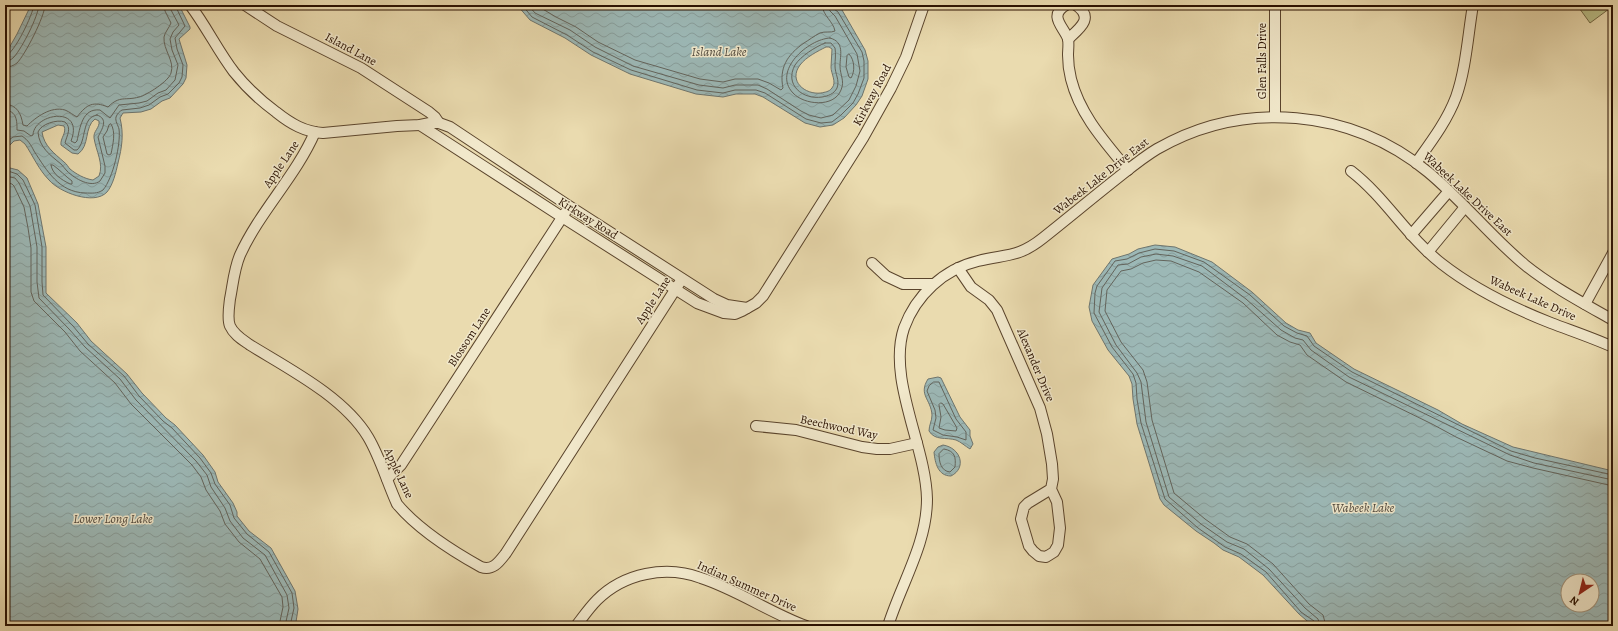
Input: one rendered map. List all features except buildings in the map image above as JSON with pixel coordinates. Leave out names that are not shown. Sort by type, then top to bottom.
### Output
[{"type":"street","points":[[190,5],[227,62],[243,82],[283,118],[300,128],[315,132],[331,133],[439,123]]},
{"type":"street","name":"Island Lane","points":[[245,5],[277,26],[361,68],[429,112],[439,123]]},
{"type":"street","name":"Kirkway Road","points":[[420,125],[562,218],[697,303],[724,313],[735,314],[756,303],[770,285],[863,138],[900,71],[915,34],[924,5]]},
{"type":"street","points":[[1066,5],[1061,9],[1058,18],[1060,27],[1068,39],[1069,68],[1077,98],[1095,130],[1128,170]]},
{"type":"street","points":[[1068,39],[1080,29],[1084,21],[1085,15],[1083,10],[1076,5]]},
{"type":"street","name":"Glen Falls Drive","points":[[1274,116],[1275,5]]},
{"type":"street","points":[[1416,163],[1443,125],[1456,96],[1473,5]]},
{"type":"street","name":"Wabeek Lake Drive East","points":[[888,626],[921,539],[926,514],[926,485],[901,374],[900,347],[904,330],[910,315],[933,284],[958,268],[981,260],[1009,256],[1033,246],[1156,149],[1192,131],[1227,121],[1274,116],[1318,120],[1353,130],[1387,144],[1416,163],[1449,191],[1526,266],[1613,320]]},
{"type":"street","name":"Kirkway Road","points":[[439,123],[450,127],[682,279],[726,305],[748,308]]},
{"type":"street","name":"Apple Lane","points":[[315,132],[304,154],[275,197],[240,254],[234,277],[229,324],[232,330],[244,341],[335,400],[346,409],[369,438],[398,504],[412,520],[481,567],[486,569],[495,566],[506,553],[682,279]]},
{"type":"street","name":"Wabeek Lake Drive","points":[[1351,171],[1374,191],[1411,235],[1428,252],[1453,272],[1497,298],[1532,315],[1613,347]]},
{"type":"street","points":[[1411,235],[1449,191]]},
{"type":"street","name":"Blossom Lane","points":[[387,479],[401,465],[418,440],[569,206]]},
{"type":"street","points":[[1428,252],[1465,207]]},
{"type":"street","points":[[1585,304],[1613,253]]},
{"type":"street","points":[[872,264],[886,276],[903,284],[933,284]]},
{"type":"street","name":"Alexander Drive","points":[[958,268],[972,287],[989,300],[997,310],[1040,408],[1047,434],[1052,464],[1053,479],[1051,489],[1057,502],[1060,528],[1058,545],[1054,552],[1046,556],[1039,556],[1033,551],[1027,539],[1021,519],[1024,507],[1028,502],[1051,489]]},
{"type":"street","name":"Beechwood Way","points":[[756,426],[796,430],[862,447],[877,449],[890,449],[917,443]]},
{"type":"street","name":"Indian Summer Drive","points":[[576,626],[598,598],[617,585],[635,577],[665,572],[683,573],[702,578],[806,626]]},
{"type":"green space","points":[[1577,5],[1613,5],[1613,6],[1590,23]]},
{"type":"water","points":[[31,5],[179,5],[190,27],[190,29],[179,39],[187,65],[186,78],[183,84],[170,98],[162,101],[151,109],[141,112],[123,113],[120,118],[122,130],[121,151],[113,182],[107,192],[101,196],[86,198],[77,196],[54,185],[42,172],[25,144],[20,140],[14,141],[5,150],[5,129],[8,124],[5,115],[5,55]],"holes":[[[95,119],[99,121],[94,133],[94,138],[101,167],[99,176],[93,180],[87,179],[70,169],[47,145],[42,132],[58,125],[64,126],[65,131],[61,140],[61,145],[72,153],[78,154],[82,151],[89,127],[92,122]]]},
{"type":"water","name":"Island Lake","points":[[517,5],[836,5],[842,10],[865,50],[868,61],[868,79],[862,96],[844,118],[833,125],[820,127],[805,123],[763,97],[755,94],[736,94],[723,97],[696,94],[630,74],[591,55],[565,38],[530,20]],"holes":[[[829,47],[832,49],[831,70],[834,81],[833,86],[827,92],[809,92],[800,86],[797,81],[797,71],[805,59],[812,54]]]},
{"type":"water","name":"Lower Long Lake","points":[[5,165],[18,170],[27,178],[38,204],[46,247],[46,293],[77,323],[91,341],[127,374],[142,393],[203,455],[215,472],[218,482],[233,503],[237,516],[249,531],[271,548],[295,591],[298,609],[296,622],[293,626],[5,626]]},
{"type":"water","name":"Wabeek Lake","points":[[1155,245],[1175,247],[1212,262],[1252,292],[1286,323],[1298,330],[1310,333],[1316,343],[1354,369],[1438,410],[1462,424],[1513,447],[1613,471],[1613,626],[1313,626],[1299,614],[1263,575],[1239,557],[1223,550],[1196,531],[1164,505],[1160,499],[1137,424],[1132,384],[1129,376],[1108,350],[1092,321],[1089,307],[1093,285],[1112,259],[1129,254],[1138,249]]},
{"type":"water","points":[[938,377],[941,378],[960,417],[970,430],[970,436],[973,444],[970,449],[956,440],[934,436],[929,431],[932,415],[924,389],[928,379]]},
{"type":"water","points":[[943,445],[954,450],[960,459],[959,468],[951,476],[943,474],[940,471],[935,460],[934,452],[938,447]]}]
